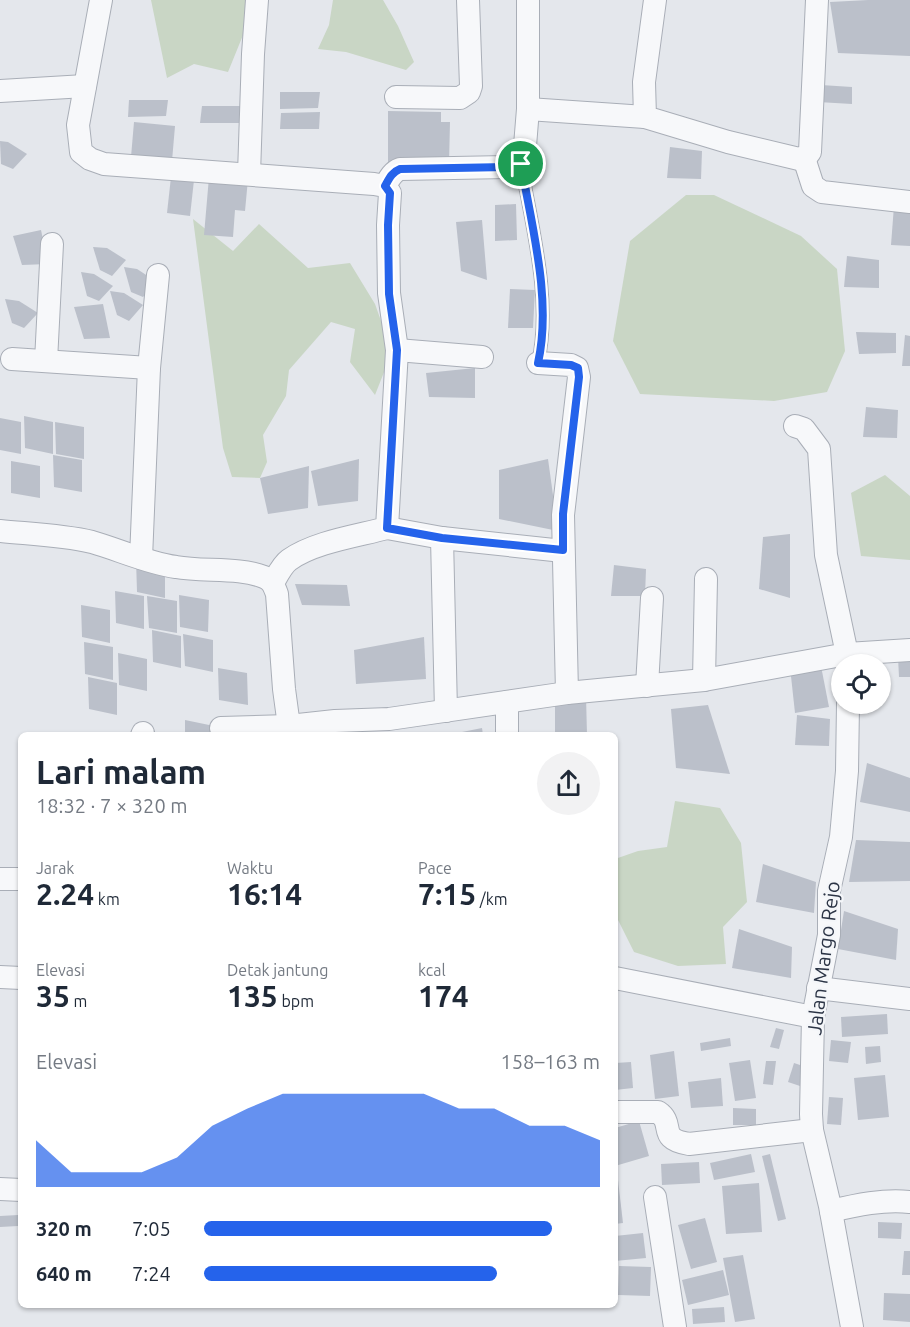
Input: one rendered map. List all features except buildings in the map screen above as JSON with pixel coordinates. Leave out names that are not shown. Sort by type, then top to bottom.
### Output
[{"type":"street","points":[[101,0],[78,125],[81,152],[90,159],[104,164],[374,184],[385,186],[390,193],[389,294],[397,350],[387,528]]},
{"type":"street","points":[[249,174],[253,54],[258,0]]},
{"type":"street","points":[[396,97],[460,98],[469,92],[471,86],[468,0]]},
{"type":"street","points":[[385,186],[395,171],[400,169],[507,167],[521,164],[524,158],[528,109],[528,0]]},
{"type":"street","points":[[645,117],[644,81],[655,0]]},
{"type":"street","points":[[528,109],[645,117],[728,142],[793,158],[804,158],[810,152],[817,0]]},
{"type":"street","points":[[0,91],[85,86]]},
{"type":"street","points":[[804,158],[813,186],[822,192],[910,202]]},
{"type":"street","points":[[46,361],[52,244]]},
{"type":"street","points":[[141,558],[149,368],[158,275]]},
{"type":"street","points":[[397,350],[482,357]]},
{"type":"street","points":[[12,358],[149,368]]},
{"type":"street","points":[[538,363],[571,365],[578,368],[579,377],[563,514],[567,693]]},
{"type":"street","points":[[795,426],[804,429],[819,449],[826,555],[846,654]]},
{"type":"street","points":[[273,583],[287,561],[300,554],[323,545],[387,528],[442,538],[563,550]]},
{"type":"street","points":[[0,531],[92,542],[141,558],[197,571],[246,573],[263,577],[273,583],[277,594],[289,730]]},
{"type":"street","points":[[442,538],[446,711]]},
{"type":"street","points":[[704,680],[706,579]]},
{"type":"street","points":[[647,686],[652,598]]},
{"type":"street","points":[[882,654],[910,650]]},
{"type":"street","points":[[221,729],[289,730],[446,711],[567,693],[704,680],[831,661]]},
{"type":"street","points":[[507,702],[507,732]]},
{"type":"street","name":"Jalan Margo Rejo","points":[[848,714],[847,771],[841,837],[830,891],[829,935],[813,1017],[812,1130],[831,1211],[852,1327]]},
{"type":"street","points":[[0,879],[18,879]]},
{"type":"street","points":[[0,977],[18,978]]},
{"type":"street","points":[[618,979],[813,1017]]},
{"type":"street","points":[[818,988],[910,999]]},
{"type":"street","points":[[618,1112],[658,1112],[663,1115],[670,1137],[676,1142],[689,1144],[812,1130]]},
{"type":"street","points":[[0,1189],[18,1190]]},
{"type":"street","points":[[655,1197],[675,1327]]},
{"type":"street","points":[[831,1211],[853,1205],[910,1202]]},
{"type":"lane","points":[[521,164],[542,294],[543,342],[538,363]]},
{"type":"green space","points":[[151,0],[251,0],[252,13],[228,72],[194,64],[167,78]]},
{"type":"green space","points":[[333,0],[383,0],[414,62],[406,70],[346,52],[318,49],[329,25]]},
{"type":"green space","points":[[686,195],[714,195],[801,236],[837,269],[845,351],[827,392],[774,401],[640,394],[613,341],[630,241]]},
{"type":"green space","points":[[193,219],[233,251],[259,224],[308,268],[350,263],[375,304],[392,352],[375,395],[350,362],[355,329],[331,322],[289,370],[286,396],[263,435],[267,462],[260,478],[232,477],[223,448]]},
{"type":"green space","points":[[885,475],[910,496],[910,560],[861,556],[851,493]]},
{"type":"green space","points":[[675,801],[720,808],[741,843],[747,902],[723,927],[726,964],[678,966],[634,952],[618,920],[618,858],[638,851],[667,847]]},
{"type":"route","points":[[521,164],[542,294],[543,342],[538,363],[571,365],[578,368],[579,377],[563,514],[563,550],[442,538],[387,528],[397,350],[389,294],[390,193],[385,186],[395,171],[400,169],[507,167],[521,164]]}]
